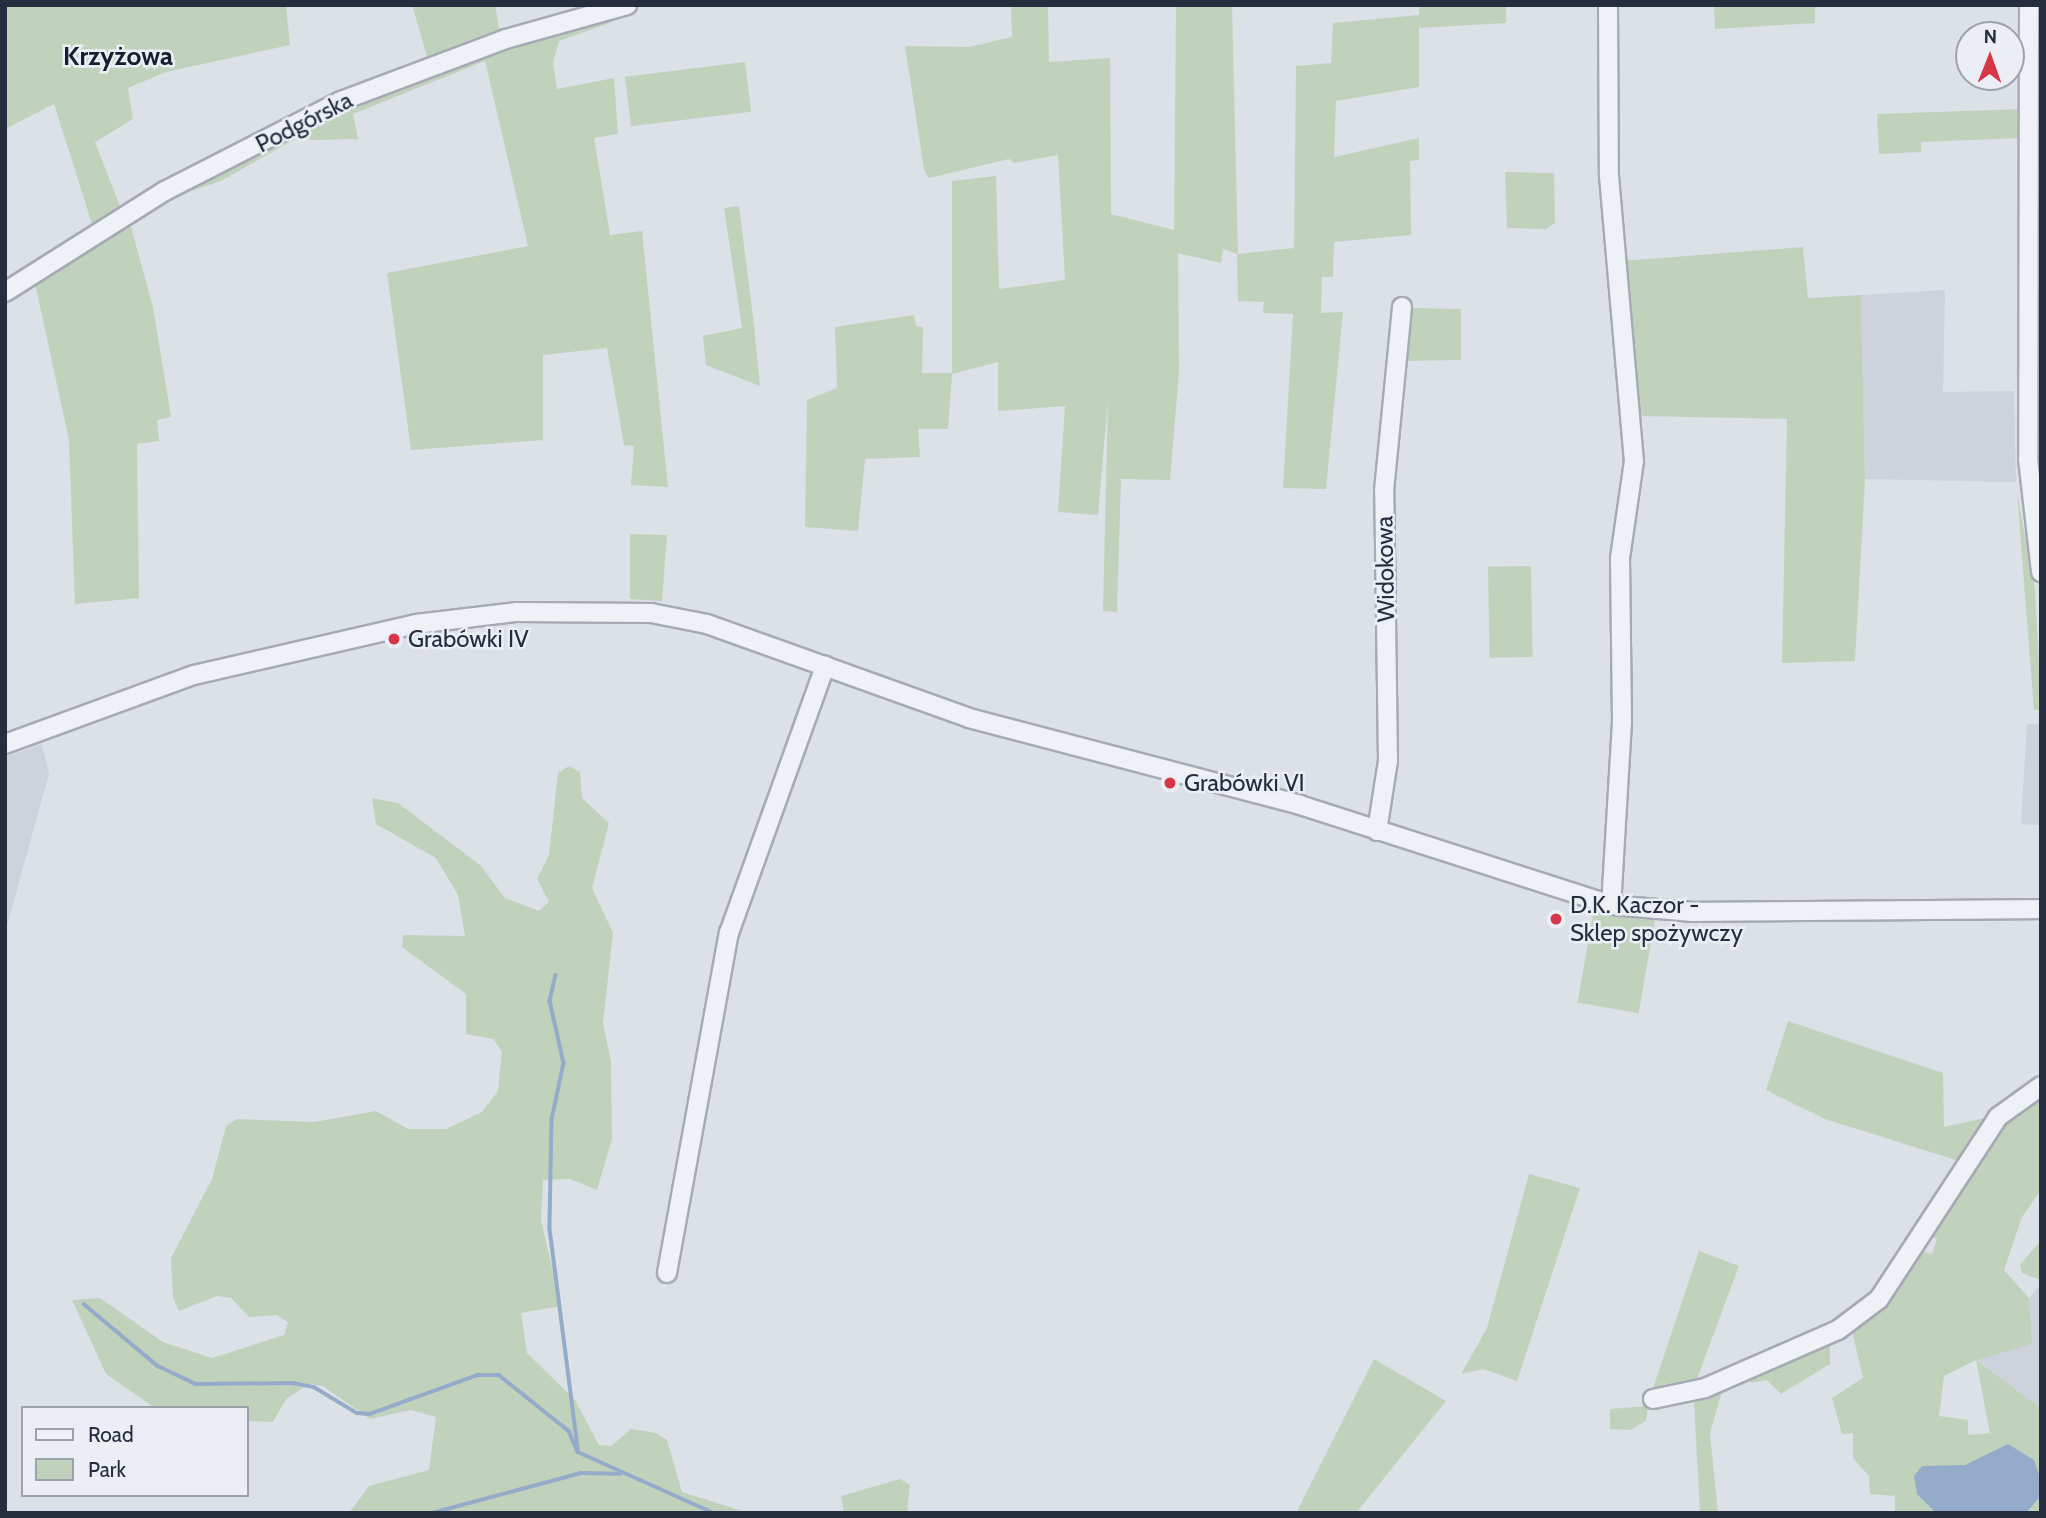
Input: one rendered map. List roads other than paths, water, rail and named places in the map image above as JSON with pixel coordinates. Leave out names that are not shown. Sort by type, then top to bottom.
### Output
[{"type":"street","name":"Podgórska","points":[[5,292],[165,191],[341,101],[506,39],[627,5]]},
{"type":"street","points":[[1608,5],[1609,176],[1634,461],[1620,558],[1622,722],[1611,905]]},
{"type":"street","points":[[2029,5],[2028,446],[2041,572]]},
{"type":"street","name":"Widokowa","points":[[1377,831],[1388,761],[1384,491],[1402,307]]},
{"type":"street","points":[[5,744],[217,669],[486,614],[665,615],[825,666],[969,718],[1281,799],[1611,905],[1693,912],[2041,909]]},
{"type":"street","points":[[667,1273],[729,933],[825,666]]},
{"type":"street","points":[[1653,1399],[1705,1388],[1826,1335],[1879,1299],[1998,1117],[2041,1086]]},
{"type":"water","points":[[2008,1444],[2034,1460],[2041,1480],[2039,1498],[2026,1513],[1936,1513],[1917,1494],[1914,1476],[1922,1466],[1965,1465]]},
{"type":"waterway","points":[[556,975],[550,1001],[564,1063],[552,1120],[550,1229],[578,1449]]},
{"type":"waterway","points":[[84,1304],[158,1366],[196,1384],[293,1383],[314,1387],[357,1413],[370,1414],[478,1375],[499,1375],[569,1431],[578,1452],[714,1513]]},
{"type":"waterway","points":[[432,1513],[581,1473],[620,1474]]},
{"type":"place","name":"Grabówki IV","points":[[394,639]]},
{"type":"place","name":"Grabówki VI","points":[[1170,783]]},
{"type":"place","name":"D.K. Kaczor - Sklep spożywczy","points":[[1556,919]]},
{"type":"district","name":"Krzyżowa","points":[[118,57]]}]
